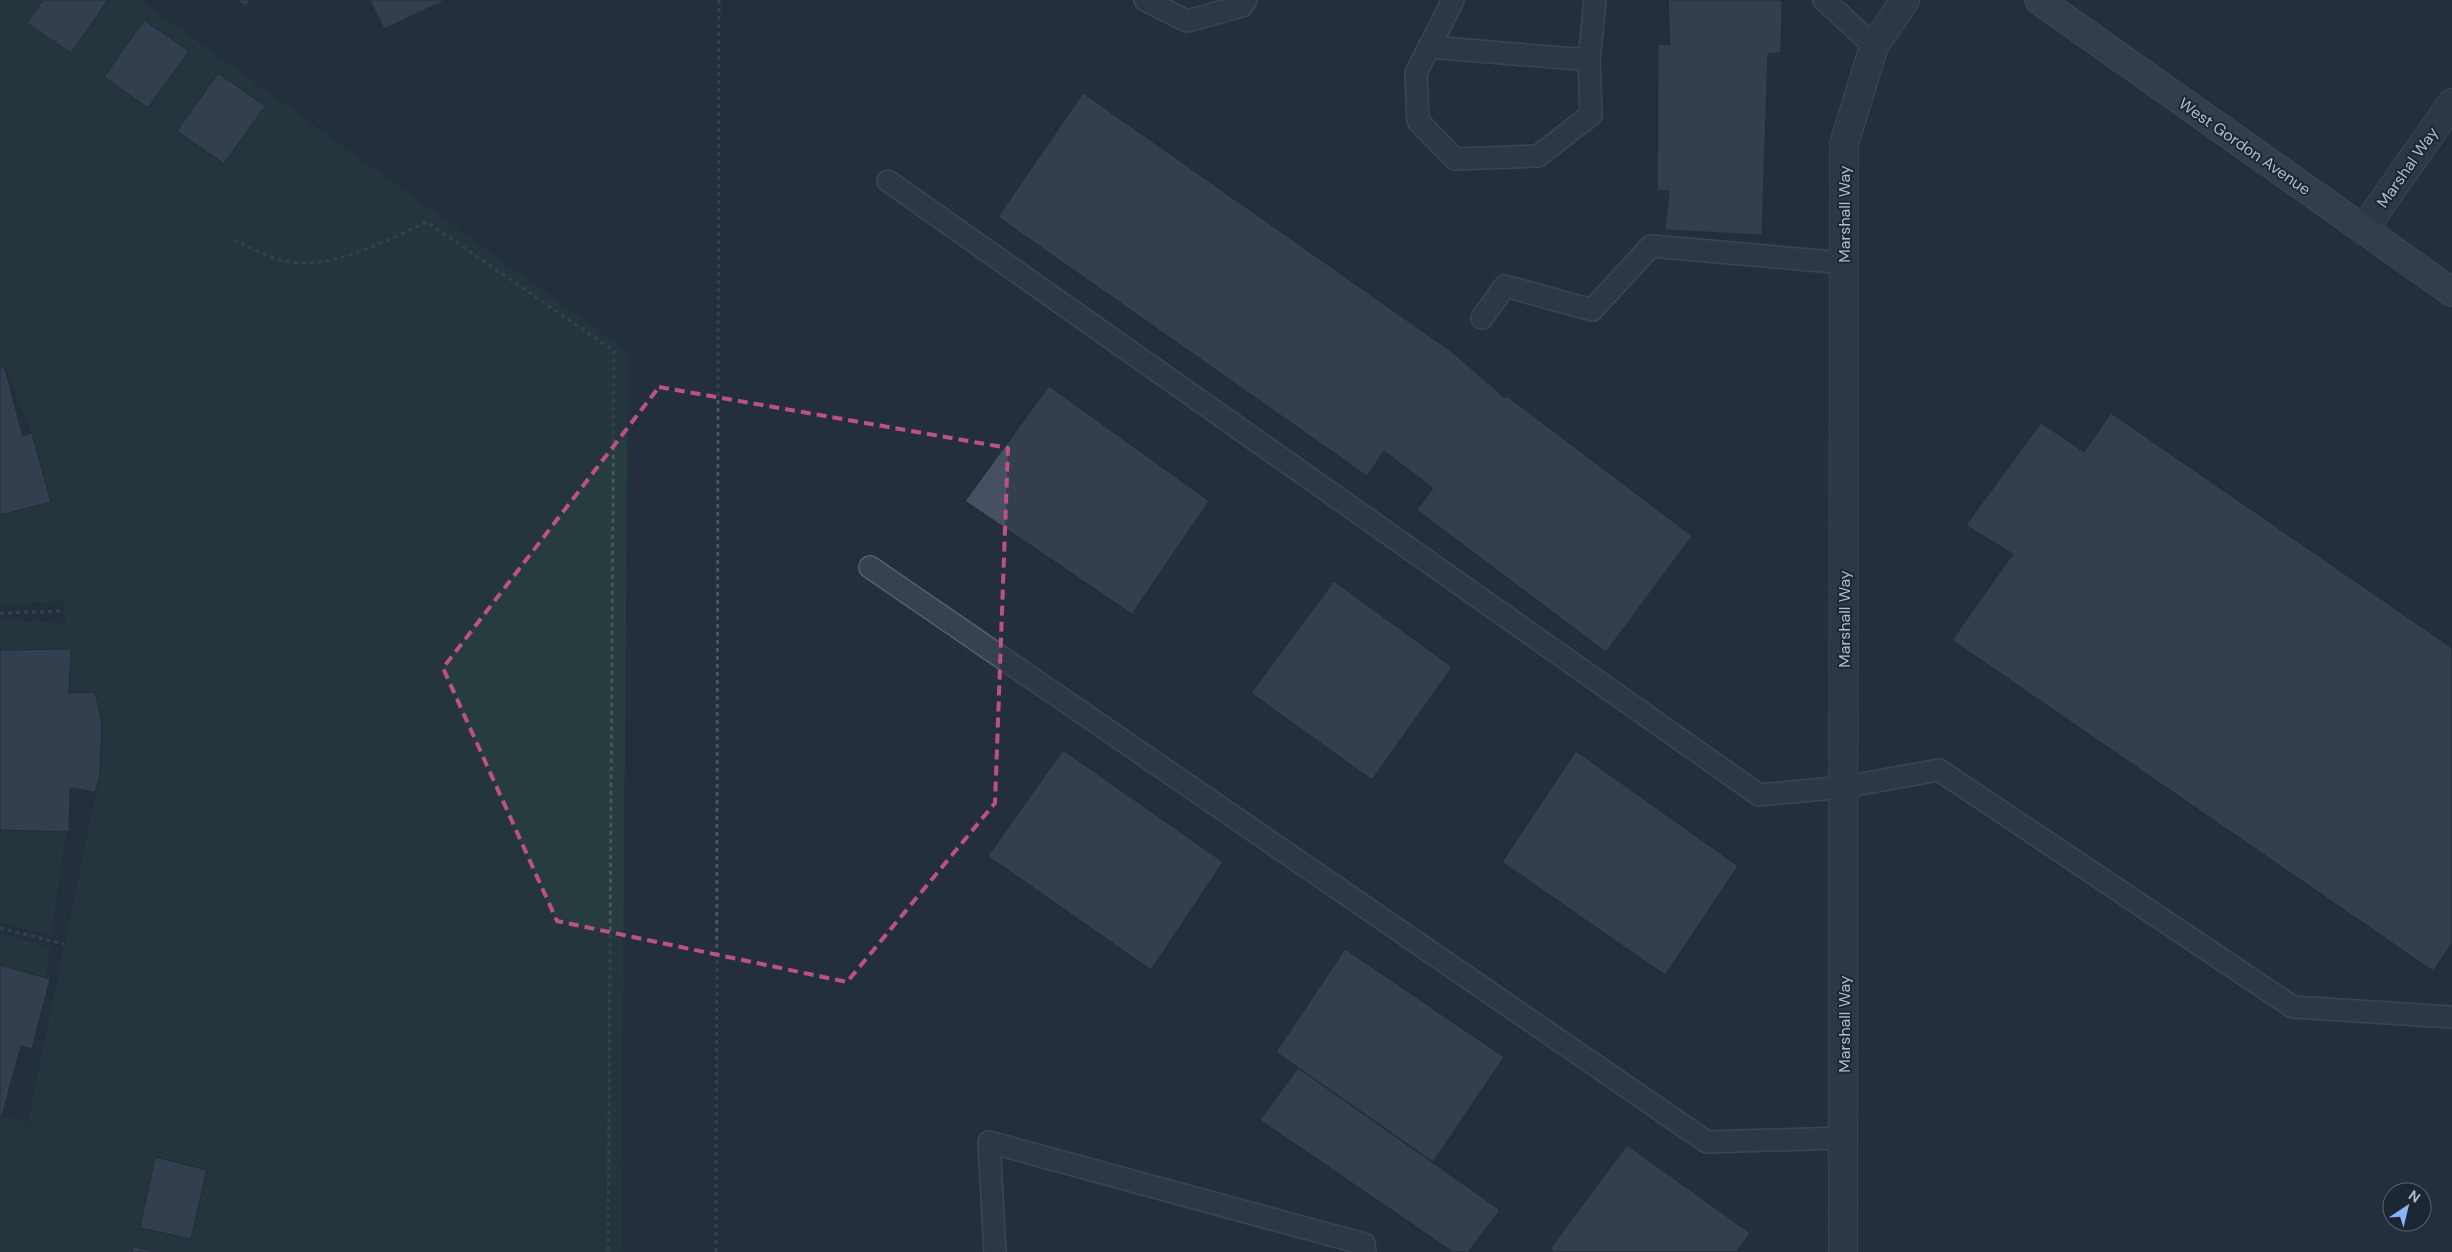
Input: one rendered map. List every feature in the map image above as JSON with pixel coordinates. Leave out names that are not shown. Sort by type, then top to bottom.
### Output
[{"type":"main road","name":"West Gordon Avenue","points":[[2039,0],[2452,292]]},
{"type":"street","name":"Marshall Way","points":[[1844,1252],[1844,144],[1874,46],[1904,0]]},
{"type":"street","name":"Marshal Way","points":[[2362,230],[2452,103]]},
{"type":"lane","points":[[1145,0],[1188,21],[1242,6],[1246,0]]},
{"type":"lane","points":[[1453,0],[1416,73],[1418,121],[1455,160],[1538,156],[1591,115],[1589,60],[1595,0]]},
{"type":"lane","points":[[1824,0],[1874,46]]},
{"type":"lane","points":[[1430,47],[1589,60]]},
{"type":"lane","points":[[888,181],[1759,795],[1844,787],[1939,770],[2293,1007],[2452,1017]]},
{"type":"lane","points":[[1482,318],[1505,286],[1592,310],[1651,246],[1844,263]]},
{"type":"lane","points":[[870,567],[1707,1142],[1843,1138]]},
{"type":"lane","points":[[995,1252],[989,1142],[1364,1244],[1365,1252]]},
{"type":"path","points":[[716,1252],[719,0]]},
{"type":"path","points":[[234,240],[284,261],[327,262],[374,246],[426,222],[614,351],[608,1252]]},
{"type":"path","points":[[0,613],[65,611]]},
{"type":"path","points":[[0,928],[64,944]]},
{"type":"highlighted area","points":[[659,387],[1008,448],[995,803],[847,982],[557,921],[443,668]]},
{"type":"green space","points":[[0,0],[140,0],[628,352],[621,1252],[0,1252],[0,1115],[28,1123],[100,774],[102,743],[95,692],[69,693],[71,650],[0,650],[0,620],[66,623],[63,601],[0,605],[0,515],[51,502],[32,433],[5,366],[0,367]]},
{"type":"green space","points":[[0,830],[66,831],[51,935],[0,922]]},
{"type":"green space","points":[[0,934],[50,947],[46,978],[0,965]]},
{"type":"building","points":[[43,0],[108,0],[71,53],[27,23]]},
{"type":"building","points":[[236,0],[250,0],[246,6]]},
{"type":"building","points":[[370,0],[446,0],[384,29]]},
{"type":"building","points":[[1668,0],[1782,0],[1781,53],[1768,54],[1762,235],[1665,230],[1669,191],[1657,191],[1658,44],[1670,45]]},
{"type":"building","points":[[144,20],[189,51],[148,108],[104,77]]},
{"type":"building","points":[[218,73],[265,106],[224,164],[177,131]]},
{"type":"building","points":[[1083,93],[1452,352],[1505,398],[1507,396],[1692,536],[1606,652],[1417,510],[1433,488],[1384,451],[1367,476],[998,217]]},
{"type":"building","points":[[4,365],[23,436],[32,433],[51,502],[0,515],[0,367]]},
{"type":"building","points":[[1049,386],[1209,501],[1132,614],[965,501]]},
{"type":"building","points":[[2111,413],[2452,648],[2452,943],[2433,971],[1952,640],[2013,554],[1966,525],[2041,423],[2084,452]]},
{"type":"building","points":[[1334,581],[1452,667],[1372,780],[1251,693]]},
{"type":"building","points":[[71,649],[69,693],[95,692],[102,723],[100,774],[95,792],[70,788],[69,832],[0,830],[0,650]]},
{"type":"building","points":[[1063,750],[1223,862],[1151,970],[988,856]]},
{"type":"building","points":[[1576,751],[1738,866],[1665,975],[1502,862]]},
{"type":"building","points":[[1345,949],[1504,1057],[1433,1162],[1276,1052]]},
{"type":"building","points":[[0,965],[50,979],[32,1049],[21,1046],[2,1116],[0,1115]]},
{"type":"building","points":[[1298,1068],[1500,1210],[1468,1252],[1453,1252],[1260,1120]]},
{"type":"building","points":[[1627,1145],[1750,1233],[1736,1252],[1554,1252],[1550,1249]]},
{"type":"building","points":[[155,1157],[207,1170],[191,1239],[140,1228]]},
{"type":"building","points":[[133,1247],[159,1252],[132,1252]]}]
